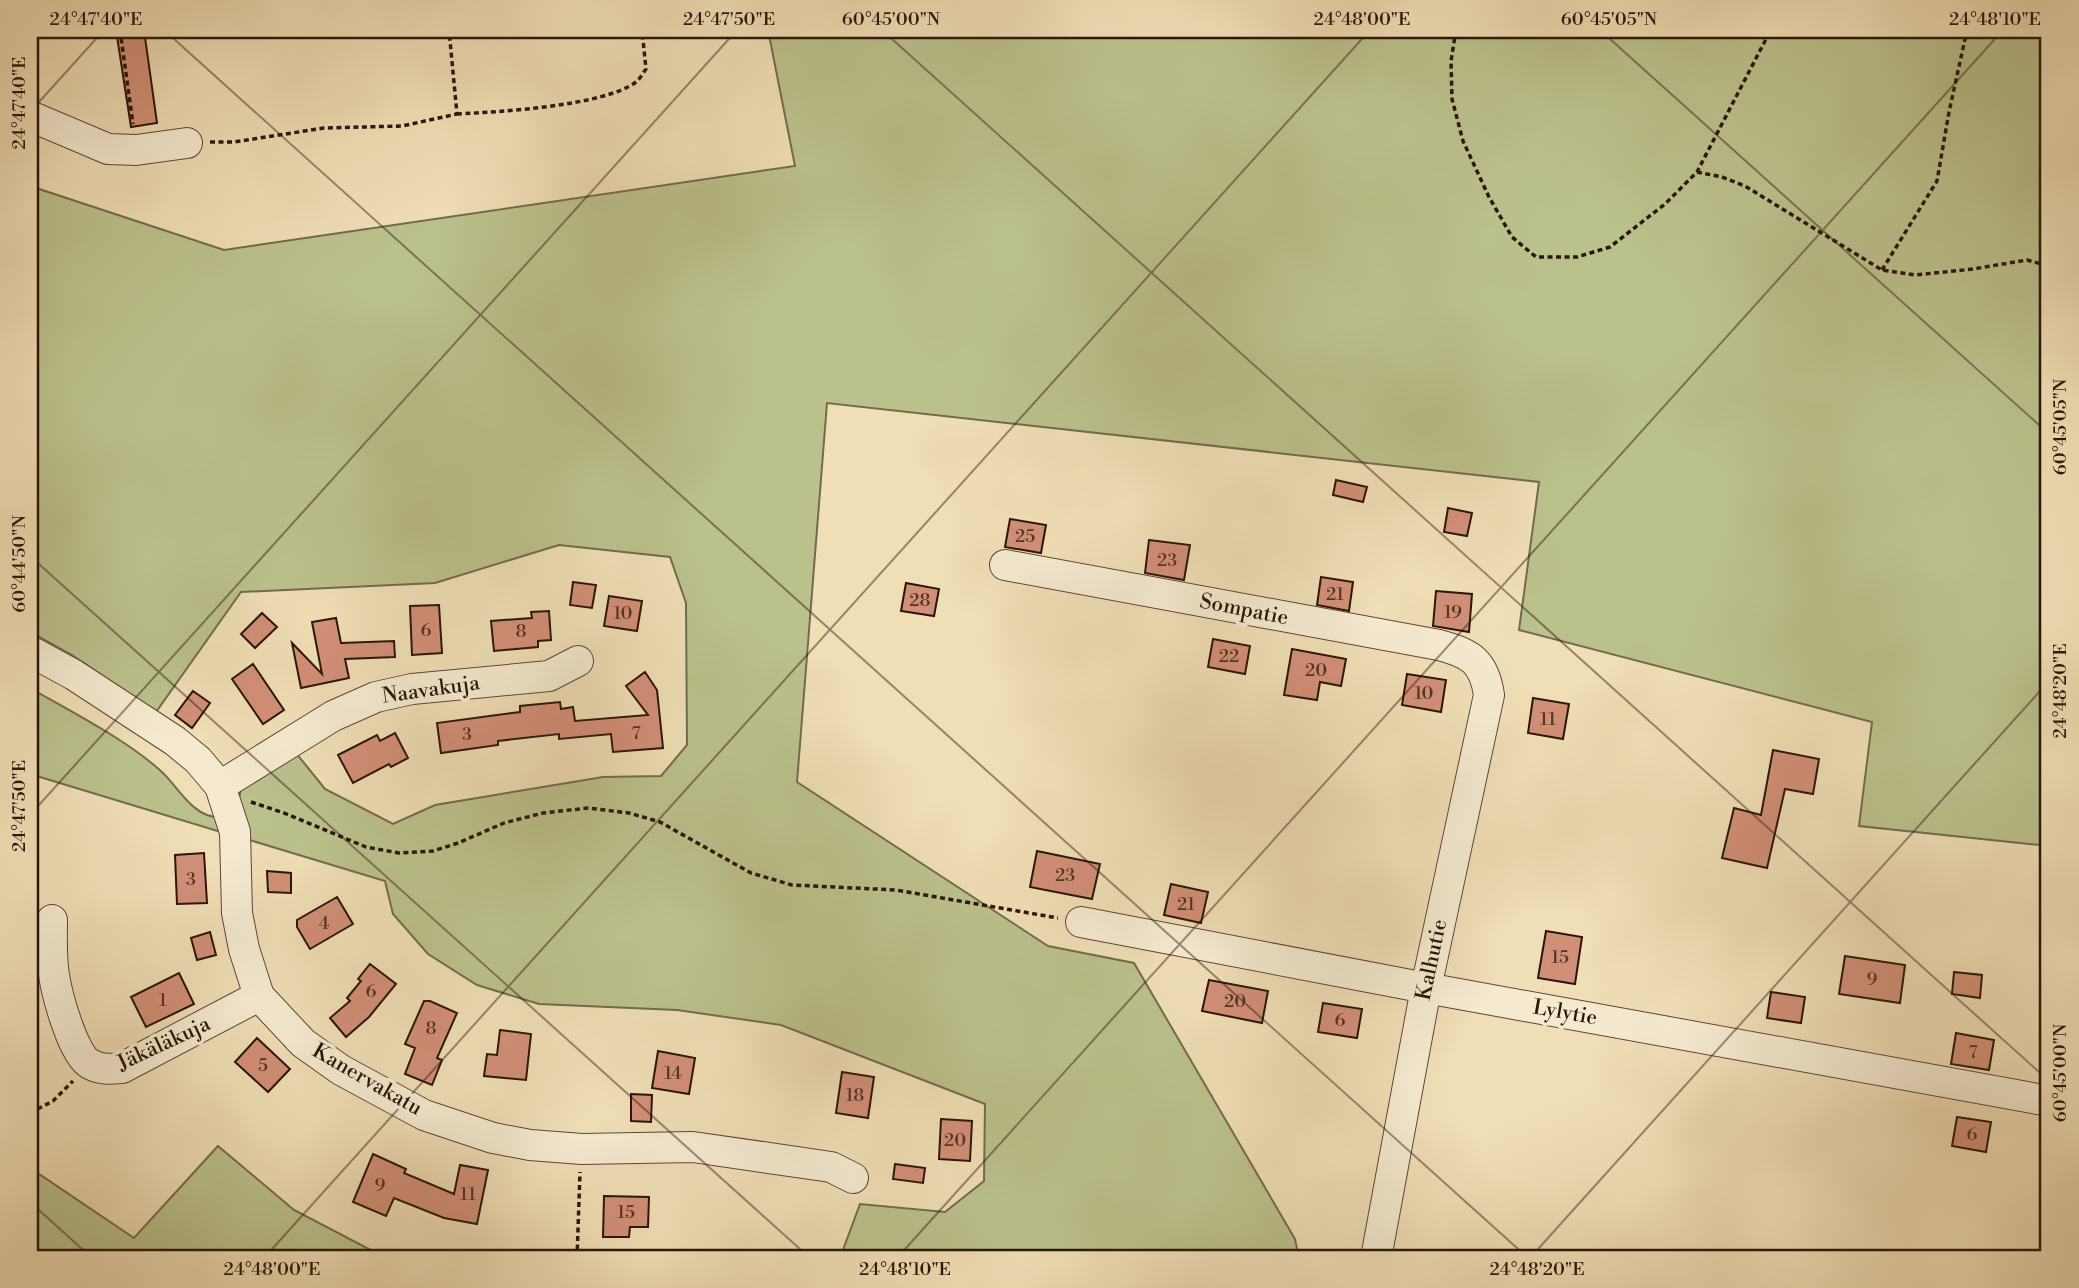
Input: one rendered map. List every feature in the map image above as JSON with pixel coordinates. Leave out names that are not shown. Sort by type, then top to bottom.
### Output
[{"type":"street","points":[[30,116],[108,149],[136,150],[187,143]]},
{"type":"street","name":"Sompatie","points":[[1005,565],[1439,645],[1464,651],[1479,664]]},
{"type":"street","name":"Kanervakatu","points":[[30,650],[74,675],[175,741],[198,760],[224,796],[235,832],[237,913],[244,949],[260,996],[303,1043],[331,1063],[424,1115],[458,1128],[505,1140],[582,1149],[693,1147],[831,1167],[853,1178]]},
{"type":"street","name":"Naavakuja","points":[[224,796],[333,716],[376,697],[412,689],[549,676],[578,661]]},
{"type":"street","name":"Kalhutie","points":[[1376,1258],[1426,988],[1489,695],[1479,664]]},
{"type":"street","name":"Jäkäläkuja","points":[[52,920],[54,975],[78,1053],[88,1064],[105,1070],[121,1068],[260,996]]},
{"type":"street","name":"Lylytie","points":[[1081,922],[1426,988],[2049,1101]]},
{"type":"path","points":[[120,30],[136,150]]},
{"type":"path","points":[[449,30],[457,114]]},
{"type":"path","points":[[187,143],[234,142],[324,128],[402,126],[457,114],[511,112],[611,94],[637,81],[646,69],[642,30]]},
{"type":"path","points":[[1456,30],[1451,61],[1452,99],[1463,141],[1489,197],[1512,237],[1536,257],[1577,257],[1610,247],[1665,204],[1697,172],[1765,41],[1768,30]]},
{"type":"path","points":[[1882,270],[1937,181],[1967,30]]},
{"type":"path","points":[[1697,172],[1722,177],[1745,186],[1882,270],[1915,275],[2027,260],[2049,266]]},
{"type":"path","points":[[224,796],[236,802],[253,803],[366,847],[398,853],[433,851],[504,823],[543,813],[588,807],[629,813],[660,822],[751,873],[792,885],[896,890],[1081,922]]},
{"type":"path","points":[[30,1113],[53,1101],[88,1064]]},
{"type":"path","points":[[577,1258],[582,1149]]},
{"type":"green space","points":[[768,30],[2049,30],[2049,846],[1859,826],[1872,722],[1519,630],[1539,482],[827,403],[797,782],[1048,946],[1134,963],[1295,1239],[1299,1258],[840,1258],[860,1204],[945,1212],[984,1181],[985,1104],[781,1025],[677,1010],[539,1004],[477,985],[428,954],[393,914],[385,881],[246,839],[240,807],[241,789],[296,753],[325,789],[393,824],[435,805],[603,777],[661,776],[687,745],[686,603],[670,557],[559,545],[435,583],[241,592],[156,712],[72,655],[30,632],[30,186],[224,250],[795,166]]},
{"type":"green space","points":[[30,688],[135,750],[164,774],[194,807],[209,816],[218,817],[224,833],[30,774]]},
{"type":"green space","points":[[218,1146],[294,1210],[384,1257],[391,1258],[30,1258],[30,1168],[134,1238]]},
{"type":"building","points":[[116,30],[144,30],[157,123],[131,127]]},
{"type":"building","points":[[1336,480],[1367,487],[1363,502],[1333,495]]},
{"type":"building","points":[[1448,508],[1472,513],[1467,536],[1444,532]]},
{"type":"building","points":[[1010,519],[1046,525],[1041,553],[1005,547]]},
{"type":"building","points":[[1149,540],[1190,545],[1184,580],[1145,573]]},
{"type":"building","points":[[1321,577],[1353,582],[1349,611],[1317,605]]},
{"type":"building","points":[[573,582],[596,585],[592,608],[570,605]]},
{"type":"building","points":[[906,583],[939,589],[934,616],[901,611]]},
{"type":"building","points":[[1436,591],[1472,594],[1469,632],[1433,626]]},
{"type":"building","points":[[609,596],[642,601],[637,631],[604,626]]},
{"type":"building","points":[[439,605],[442,653],[412,655],[410,606]]},
{"type":"building","points":[[549,611],[551,640],[538,641],[538,647],[494,651],[491,621],[532,618],[531,612]]},
{"type":"building","points":[[262,613],[277,627],[255,648],[241,634]]},
{"type":"building","points":[[336,618],[341,643],[394,641],[395,657],[345,659],[349,678],[301,688],[292,643],[322,674],[312,622]]},
{"type":"building","points":[[1213,639],[1250,646],[1245,674],[1208,667]]},
{"type":"building","points":[[1292,649],[1346,659],[1341,686],[1320,682],[1317,700],[1284,695]]},
{"type":"building","points":[[253,664],[284,710],[263,724],[232,679]]},
{"type":"building","points":[[645,672],[657,690],[663,748],[613,752],[611,734],[559,739],[559,734],[498,741],[498,745],[441,753],[437,723],[520,712],[520,706],[560,702],[561,709],[573,707],[575,721],[648,715],[626,686]]},
{"type":"building","points":[[1407,674],[1446,680],[1441,712],[1402,705]]},
{"type":"building","points":[[193,691],[210,703],[192,728],[175,715]]},
{"type":"building","points":[[1533,698],[1569,704],[1563,739],[1528,733]]},
{"type":"building","points":[[395,733],[408,758],[391,767],[389,764],[353,783],[338,755],[377,735],[380,741]]},
{"type":"building","points":[[1773,750],[1819,759],[1813,794],[1785,789],[1767,868],[1722,858],[1734,808],[1761,815]]},
{"type":"building","points":[[1037,851],[1100,864],[1092,899],[1030,887]]},
{"type":"building","points":[[204,853],[207,903],[177,904],[175,855]]},
{"type":"building","points":[[267,871],[291,873],[291,893],[268,892]]},
{"type":"building","points":[[1171,884],[1208,892],[1201,923],[1164,915]]},
{"type":"building","points":[[337,897],[353,924],[310,949],[297,927],[297,920]]},
{"type":"building","points":[[1546,931],[1582,937],[1575,984],[1538,978]]},
{"type":"building","points":[[210,932],[216,955],[197,960],[191,938]]},
{"type":"building","points":[[1845,956],[1905,965],[1900,1003],[1839,994]]},
{"type":"building","points":[[370,964],[396,984],[369,1017],[346,1037],[330,1018],[350,1001],[347,998]]},
{"type":"building","points":[[1954,972],[1982,975],[1980,998],[1952,994]]},
{"type":"building","points":[[179,973],[194,1004],[146,1027],[131,997]]},
{"type":"building","points":[[1209,980],[1268,991],[1262,1023],[1202,1011]]},
{"type":"building","points":[[1771,992],[1805,997],[1801,1023],[1767,1018]]},
{"type":"building","points":[[424,1001],[457,1013],[437,1058],[442,1060],[432,1085],[405,1074],[415,1048],[405,1044]]},
{"type":"building","points":[[1323,1003],[1362,1009],[1357,1038],[1318,1032]]},
{"type":"building","points":[[500,1030],[531,1034],[526,1080],[484,1076],[487,1054],[497,1055]]},
{"type":"building","points":[[1956,1033],[1994,1040],[1989,1070],[1951,1064]]},
{"type":"building","points":[[257,1038],[290,1069],[268,1092],[235,1062]]},
{"type":"building","points":[[658,1051],[695,1058],[689,1094],[652,1088]]},
{"type":"building","points":[[842,1072],[874,1077],[868,1118],[836,1113]]},
{"type":"building","points":[[631,1094],[652,1095],[651,1122],[631,1121]]},
{"type":"building","points":[[1957,1117],[1991,1122],[1986,1152],[1952,1146]]},
{"type":"building","points":[[941,1119],[972,1121],[970,1161],[939,1159]]},
{"type":"building","points":[[373,1154],[406,1169],[404,1173],[454,1194],[460,1165],[488,1170],[477,1224],[444,1218],[394,1198],[386,1216],[353,1202]]},
{"type":"building","points":[[895,1164],[925,1168],[923,1183],[893,1179]]},
{"type":"building","points":[[604,1196],[649,1197],[648,1227],[630,1227],[629,1237],[603,1237]]}]
